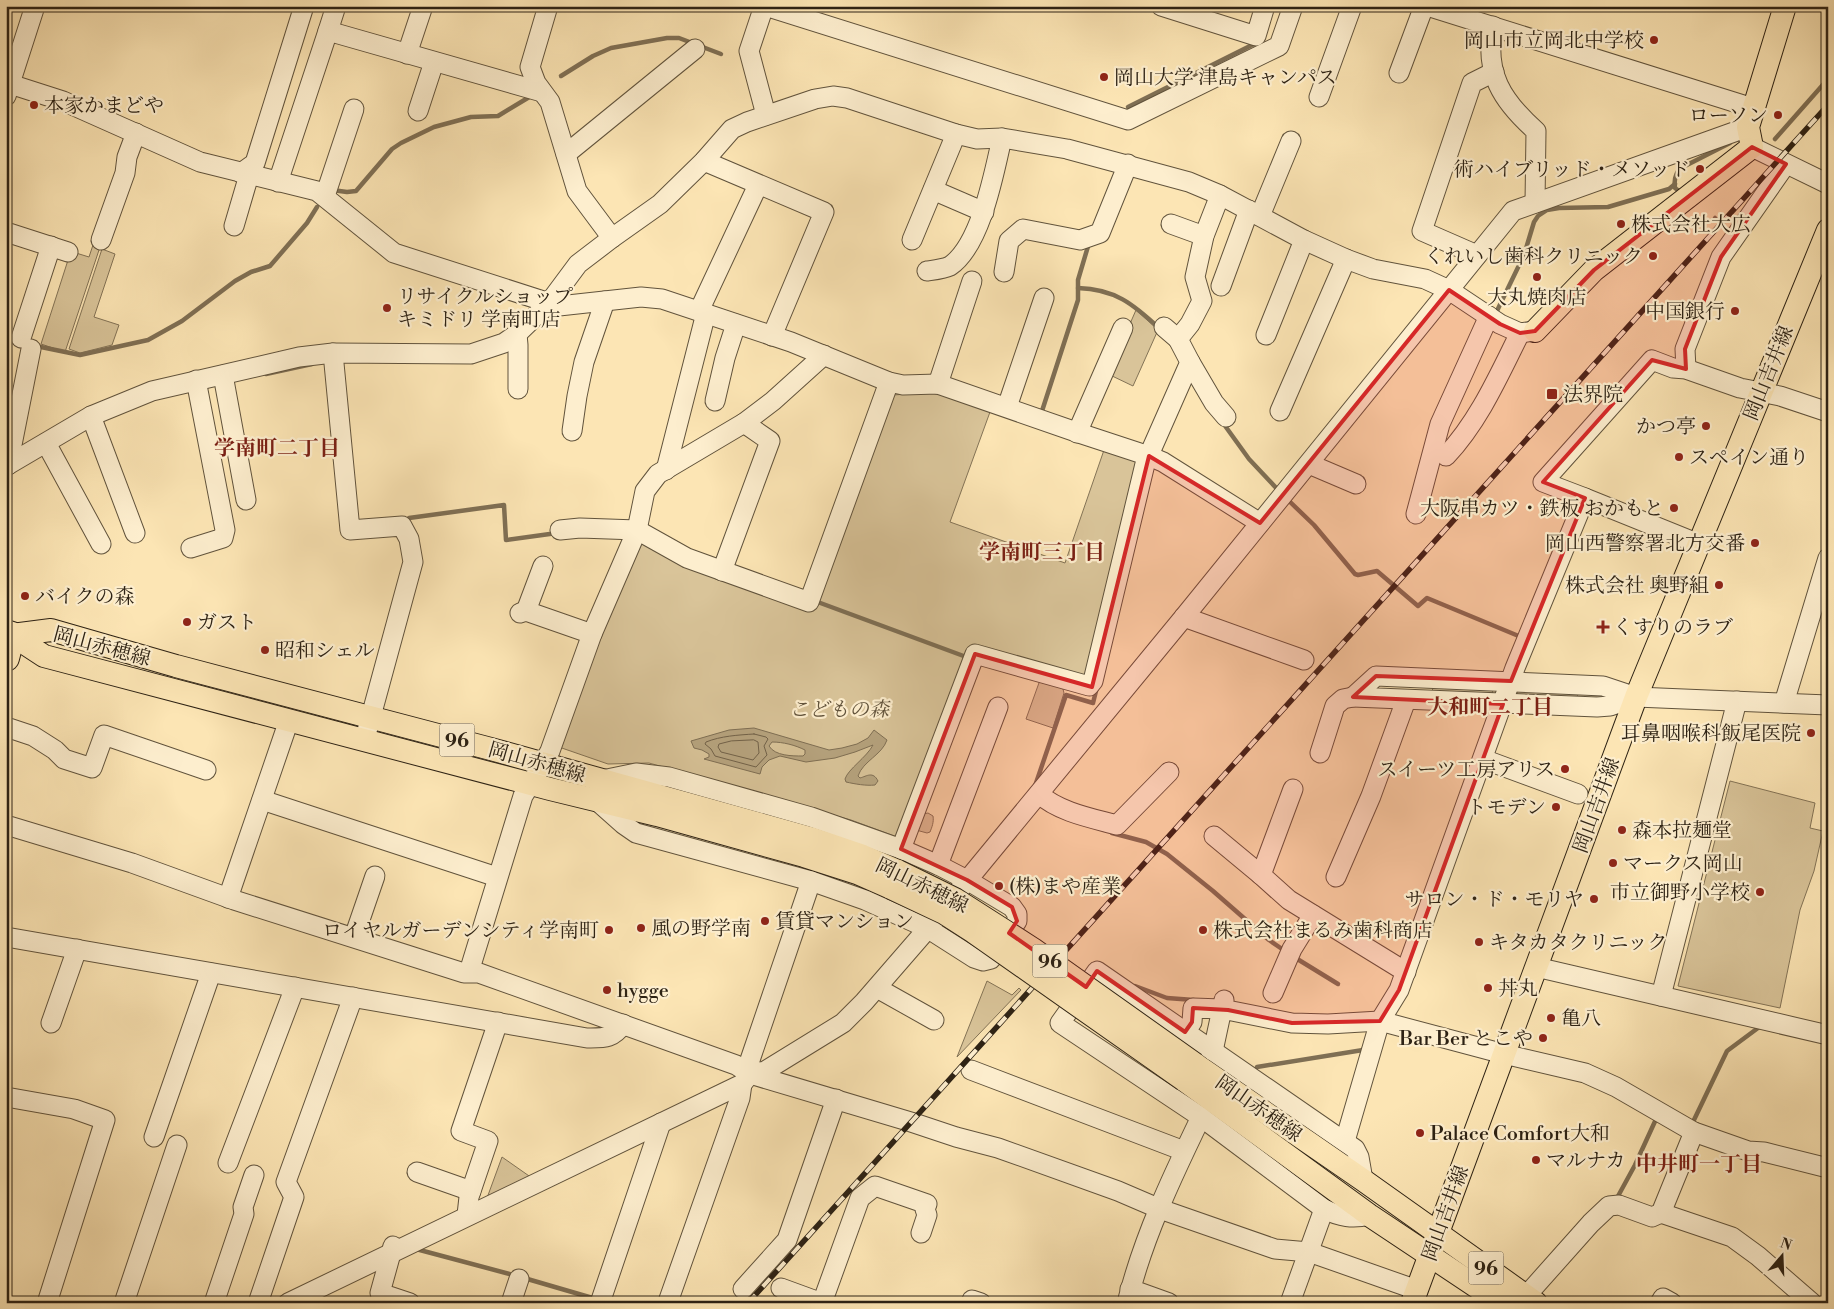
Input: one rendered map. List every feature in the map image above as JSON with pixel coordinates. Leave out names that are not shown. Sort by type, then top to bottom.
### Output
[{"type":"main road","points":[[1528,332],[1751,128],[1785,6]]},
{"type":"main road","name":"岡山吉井線","points":[[1414,1296],[1636,697],[1828,230]]},
{"type":"main road","name":"岡山赤穂線","points":[[8,642],[51,630],[176,666],[543,764],[598,790]]},
{"type":"main road","name":"岡山赤穂線","points":[[8,642],[44,656],[205,700],[365,739],[530,784],[598,790],[810,838],[897,869],[955,899],[1033,949],[1531,1299]]},
{"type":"main road","name":"岡山赤穂線","points":[[1197,1065],[1370,1215],[1501,1303]]},
{"type":"street","points":[[35,6],[8,84],[63,101],[200,162],[307,188],[324,196],[394,253],[558,306],[604,305],[641,297],[662,298],[735,328],[772,336],[887,387],[938,384],[1007,407],[1147,460],[1163,462],[1260,523]]},
{"type":"street","points":[[234,226],[245,174],[256,163],[304,6]]},
{"type":"street","points":[[278,182],[336,6]]},
{"type":"street","points":[[407,54],[423,6]]},
{"type":"street","points":[[548,6],[530,67],[536,83],[550,102],[577,191],[612,238]]},
{"type":"street","points":[[1161,6],[1256,36],[1265,6]]},
{"type":"street","points":[[766,116],[749,52],[763,9],[1128,120],[1279,46],[1293,6]]},
{"type":"street","points":[[1319,97],[1352,6]]},
{"type":"street","points":[[1399,73],[1425,6],[1493,26],[1751,128],[1786,164],[1828,184]]},
{"type":"street","points":[[1493,26],[1490,48],[1496,83],[1519,116],[1536,131],[1535,203]]},
{"type":"street","points":[[328,31],[542,92]]},
{"type":"street","points":[[566,154],[695,48]]},
{"type":"street","points":[[418,111],[434,62]]},
{"type":"street","points":[[1478,255],[1422,231],[1472,84],[1494,72]]},
{"type":"street","points":[[7,466],[48,448],[93,421],[152,391],[197,386],[224,380],[299,357],[333,358],[472,354],[518,340],[578,264],[660,204],[704,161],[732,129],[815,99],[833,96],[847,98],[956,134],[977,139],[1002,138],[1067,149],[1126,169],[1189,182],[1218,200],[1346,259],[1372,269],[1425,279],[1449,290],[1500,324],[1528,332],[1486,402],[1457,444],[1446,456]]},
{"type":"street","points":[[324,196],[354,108]]},
{"type":"street","points":[[288,1303],[322,1295],[398,1250],[467,1215],[661,1123],[765,1070],[843,1023],[877,988],[1039,794],[1513,211],[1751,128]]},
{"type":"street","points":[[101,240],[125,174],[127,157],[136,133]]},
{"type":"street","points":[[912,240],[956,134]]},
{"type":"street","points":[[927,271],[949,267],[972,238],[984,212],[1002,138]]},
{"type":"street","points":[[1221,286],[1251,215],[1291,140]]},
{"type":"street","points":[[704,161],[824,212],[772,336]]},
{"type":"street","points":[[1686,369],[1686,349],[1721,257],[1786,164]]},
{"type":"street","points":[[1004,272],[1009,241],[1023,229],[1080,240],[1100,233],[1126,169]]},
{"type":"street","points":[[666,470],[703,316],[758,185]]},
{"type":"street","points":[[933,190],[984,212]]},
{"type":"street","points":[[1218,200],[1204,236],[1195,278],[1202,301],[1190,324],[1171,333],[1214,403],[1226,417]]},
{"type":"street","points":[[1171,224],[1204,236]]},
{"type":"street","points":[[6,232],[59,249],[26,344],[7,466]]},
{"type":"street","points":[[1266,335],[1304,240]]},
{"type":"street","points":[[1280,411],[1346,259]]},
{"type":"street","points":[[938,384],[972,281]]},
{"type":"street","points":[[1007,407],[1044,298]]},
{"type":"street","points":[[572,431],[584,362],[604,305]]},
{"type":"street","points":[[1416,514],[1440,424],[1489,316]]},
{"type":"street","points":[[715,401],[725,358],[735,328]]},
{"type":"street","points":[[1077,433],[1123,328]]},
{"type":"street","points":[[518,340],[518,389]]},
{"type":"street","points":[[333,358],[350,530],[402,526],[409,539],[413,562],[365,739]]},
{"type":"street","points":[[469,972],[523,796],[550,751],[592,634],[637,530],[645,491],[658,474],[744,423],[773,401],[821,358]]},
{"type":"street","points":[[1699,544],[1543,482],[1652,360],[1673,368],[1686,369],[1740,388],[1780,396],[1828,412]]},
{"type":"street","points":[[598,790],[623,824],[636,833],[811,881],[865,900],[927,928],[974,958],[983,961],[991,959],[1017,921],[1017,914],[1012,908],[938,865],[897,869],[975,654],[1089,686],[1093,681],[1147,460],[1190,362]]},
{"type":"street","points":[[224,380],[246,500]]},
{"type":"street","points":[[191,548],[225,545],[225,530],[197,386]]},
{"type":"street","points":[[560,530],[589,528],[637,530],[687,558],[723,568],[809,602],[887,387]]},
{"type":"street","points":[[93,421],[135,533]]},
{"type":"street","points":[[723,568],[770,441],[744,423]]},
{"type":"street","points":[[48,448],[101,544]]},
{"type":"street","points":[[1309,464],[1356,484]]},
{"type":"street","points":[[1345,1141],[1380,1021],[1399,990],[1511,681],[1584,498]]},
{"type":"street","points":[[1784,704],[1823,589],[1828,558]]},
{"type":"street","points":[[543,566],[523,612],[592,634]]},
{"type":"street","points":[[1184,617],[1304,660]]},
{"type":"street","points":[[1353,697],[1376,676],[1603,686],[1636,697],[1828,705]]},
{"type":"street","points":[[1428,701],[1429,678]]},
{"type":"street","points":[[1320,753],[1335,706],[1343,698],[1597,707],[1610,706],[1636,697]]},
{"type":"street","points":[[1336,877],[1371,796],[1406,700]]},
{"type":"street","points":[[1662,996],[1738,701]]},
{"type":"street","points":[[938,865],[998,707]]},
{"type":"street","points":[[228,898],[289,720]]},
{"type":"street","points":[[6,727],[33,736],[56,750],[64,759],[92,768],[104,735],[206,770]]},
{"type":"street","points":[[1483,758],[1578,794]]},
{"type":"street","points":[[1039,794],[1047,802],[1117,825],[1169,772]]},
{"type":"street","points":[[1261,875],[1293,789]]},
{"type":"street","points":[[262,800],[497,877]]},
{"type":"street","points":[[6,825],[132,863],[228,898],[464,973],[482,974],[736,1065],[746,1079],[836,1099],[956,1137],[998,1148],[1118,1191],[1160,1209],[1275,1249],[1309,1252],[1414,1296]]},
{"type":"street","points":[[1214,836],[1289,900],[1406,972]]},
{"type":"street","points":[[354,937],[375,876]]},
{"type":"street","points":[[668,1302],[740,1098],[750,1060],[811,881]]},
{"type":"street","points":[[1273,993],[1290,954],[1313,915]]},
{"type":"street","points":[[6,937],[587,1038],[604,1038],[617,1033],[623,1024]]},
{"type":"street","points":[[51,1023],[77,950]]},
{"type":"street","points":[[1536,967],[1828,1034]]},
{"type":"street","points":[[1363,1180],[1359,1157],[1355,1149],[1345,1141],[1197,1065],[1185,1032],[1097,971],[1060,1023],[1201,1117],[1324,1209],[1337,1215],[1356,1218],[1370,1215]]},
{"type":"street","points":[[154,1137],[211,973]]},
{"type":"street","points":[[228,1163],[295,987]]},
{"type":"street","points":[[877,988],[934,1020]]},
{"type":"street","points":[[258,1303],[294,1197],[286,1182],[353,997]]},
{"type":"street","points":[[1197,1065],[1223,1004]]},
{"type":"street","points":[[1185,1032],[1192,1022],[1193,1008],[1223,1004],[1292,1023],[1328,1024],[1380,1021],[1592,1076],[1616,1087],[1694,1132],[1748,1151],[1764,1152],[1828,1168]]},
{"type":"street","points":[[467,1215],[471,1192],[488,1141],[461,1131],[498,1022]]},
{"type":"street","points":[[971,1070],[1184,1151]]},
{"type":"street","points":[[6,1097],[74,1109],[105,1120],[47,1303]]},
{"type":"street","points":[[742,1289],[787,1240],[836,1099]]},
{"type":"street","points":[[1169,1303],[1132,1293],[1143,1248],[1155,1216],[1160,1209],[1184,1151],[1201,1117]]},
{"type":"street","points":[[601,1300],[661,1123]]},
{"type":"street","points":[[1661,1213],[1694,1132]]},
{"type":"street","points":[[124,1303],[177,1145]]},
{"type":"street","points":[[417,1172],[471,1192]]},
{"type":"street","points":[[214,1303],[244,1214],[243,1207],[254,1175]]},
{"type":"street","points":[[781,1288],[822,1303],[860,1198],[875,1186],[927,1204],[925,1209],[927,1214],[921,1233]]},
{"type":"street","points":[[1531,1299],[1591,1223],[1609,1206],[1619,1204],[1652,1217],[1661,1213],[1732,1237],[1758,1256],[1812,1303]]},
{"type":"street","points":[[1290,1303],[1324,1209]]},
{"type":"street","points":[[398,1250],[380,1292],[410,1303]]},
{"type":"street","points":[[511,1303],[519,1279]]},
{"type":"street","points":[[1660,1303],[1663,1298],[1672,1303]]},
{"type":"street","points":[[1819,1303],[1828,1299]]},
{"type":"highlighted area","points":[[1752,147],[1786,164],[1721,257],[1685,349],[1686,369],[1652,360],[1543,482],[1585,498],[1511,681],[1376,676],[1353,697],[1503,704],[1399,990],[1380,1021],[1292,1023],[1228,1010],[1193,1008],[1192,1022],[1185,1032],[1097,971],[1086,987],[1009,933],[1017,921],[1012,907],[967,880],[901,849],[975,654],[1092,687],[1149,456],[1260,523],[1449,290],[1500,324],[1520,333],[1535,331],[1594,270]]},
{"type":"green space","points":[[94,242],[101,244],[65,352],[41,344],[69,257],[75,259],[76,253],[89,257]]},
{"type":"green space","points":[[102,249],[115,254],[94,317],[119,325],[112,345],[80,353],[69,349]]},
{"type":"green space","points":[[1136,310],[1158,330],[1133,386],[1108,374]]},
{"type":"green space","name":"こどもの森","points":[[940,394],[990,412],[950,522],[1065,563],[1104,450],[1133,460],[1140,467],[1089,677],[972,647],[897,837],[851,820],[649,763],[608,764],[556,746],[638,540],[813,608],[892,395]]},
{"type":"green space","points":[[180,675],[355,725],[354,727],[176,682]]},
{"type":"green space","points":[[1040,680],[1058,685],[1063,689],[1064,693],[1053,728],[1026,719]]},
{"type":"green space","points":[[1433,687],[1493,689],[1492,695],[1432,692]]},
{"type":"green space","points":[[1517,691],[1577,692],[1578,698],[1517,695]]},
{"type":"green space","name":"市立御野小学校","points":[[1730,781],[1815,803],[1810,828],[1823,831],[1814,871],[1800,910],[1780,1008],[1678,986]]},
{"type":"green space","points":[[928,813],[933,816],[930,832],[916,830],[923,814]]},
{"type":"green space","points":[[987,981],[1012,995],[1019,988],[1021,990],[957,1057]]},
{"type":"green space","points":[[502,1157],[532,1178],[487,1198]]},
{"type":"water","points":[[754,728],[829,750],[857,744],[868,738],[874,730],[887,740],[881,750],[864,766],[858,776],[860,778],[872,775],[878,781],[875,785],[864,785],[846,782],[845,779],[873,745],[835,758],[806,762],[780,756],[769,760],[762,767],[760,774],[704,759],[709,757],[709,754],[694,748],[691,741],[729,730]],"holes":[[[772,742],[801,748],[805,750],[805,754],[803,756],[779,754],[769,746]]]},
{"type":"waterway","points":[[746,6],[757,10]]},
{"type":"waterway","points":[[561,76],[593,56],[611,48],[667,38],[679,38],[721,54]]},
{"type":"waterway","points":[[1128,107],[1256,43]]},
{"type":"waterway","points":[[1775,139],[1828,79]]},
{"type":"waterway","points":[[332,190],[356,191],[392,149],[434,127],[471,117],[498,116],[531,96]]},
{"type":"waterway","points":[[1679,191],[1675,188],[1679,169],[1730,143]]},
{"type":"waterway","points":[[1495,315],[1524,255],[1534,222],[1538,216],[1547,210],[1559,208],[1608,207],[1669,189],[1675,184]]},
{"type":"waterway","points":[[36,346],[80,355],[148,340],[182,321],[235,281],[251,272],[270,266],[307,223],[317,207]]},
{"type":"waterway","points":[[1040,413],[1078,300],[1078,280],[1089,243]]},
{"type":"waterway","points":[[1078,288],[1103,291],[1123,299],[1159,328]]},
{"type":"waterway","points":[[6,341],[18,343]]},
{"type":"waterway","points":[[266,374],[312,364]]},
{"type":"waterway","points":[[1223,423],[1249,459],[1280,492]]},
{"type":"waterway","points":[[1287,499],[1314,525],[1355,574],[1377,571],[1418,606],[1427,598],[1521,637]]},
{"type":"waterway","points":[[409,518],[504,505],[506,540],[557,533]]},
{"type":"waterway","points":[[815,601],[969,658]]},
{"type":"waterway","points":[[1035,786],[1066,695],[1093,703],[1097,687]]},
{"type":"waterway","points":[[1827,768],[1828,735]]},
{"type":"waterway","points":[[1824,790],[1826,768],[1828,768]]},
{"type":"waterway","points":[[1112,833],[1146,842],[1167,854],[1269,940],[1285,951]]},
{"type":"waterway","points":[[1294,957],[1338,984]]},
{"type":"waterway","points":[[1135,986],[1167,998],[1194,1000]]},
{"type":"waterway","points":[[1689,1124],[1693,1122],[1727,1051],[1762,1025]]},
{"type":"waterway","points":[[1257,1067],[1363,1050],[1364,1048]]},
{"type":"waterway","points":[[1617,1198],[1635,1165],[1657,1117]]},
{"type":"waterway","points":[[416,1249],[517,1276]]},
{"type":"waterway","points":[[524,1278],[596,1299]]},
{"type":"railway","points":[[748,1303],[1828,105]]},
{"type":"place","name":"岡山市立岡北中学校","points":[[1654,40]]},
{"type":"place","name":"岡山大学 津島キャンパス","points":[[1104,77]]},
{"type":"place","name":"本家かまどや","points":[[34,105]]},
{"type":"place","name":"ローソン","points":[[1778,115]]},
{"type":"place","name":"術ハイブリッド・メソッド","points":[[1700,169]]},
{"type":"place","name":"株式会社大広","points":[[1621,224]]},
{"type":"place","name":"くれいし歯科クリニック","points":[[1653,256]]},
{"type":"place","name":"大丸焼肉店","points":[[1537,277]]},
{"type":"place","name":"リサイクルショップ キミドリ 学南町店","points":[[387,308]]},
{"type":"place","name":"中国銀行","points":[[1735,311]]},
{"type":"place","name":"法界院","points":[[1552,394]]},
{"type":"place","name":"かつ亭","points":[[1706,426]]},
{"type":"place","name":"スペイン通り","points":[[1679,457]]},
{"type":"place","name":"大阪串カツ・鉄板 おかもと","points":[[1674,508]]},
{"type":"place","name":"岡山西警察署北方交番","points":[[1755,543]]},
{"type":"place","name":"株式会社 奥野組","points":[[1719,585]]},
{"type":"place","name":"バイクの森","points":[[25,596]]},
{"type":"place","name":"ガスト","points":[[187,622]]},
{"type":"place","name":"くすりのラブ","points":[[1603,627]]},
{"type":"place","name":"昭和シェル","points":[[265,650]]},
{"type":"place","name":"耳鼻咽喉科飯尾医院","points":[[1811,733]]},
{"type":"place","name":"スイーツ工房アリス","points":[[1565,769]]},
{"type":"place","name":"トモデン","points":[[1556,807]]},
{"type":"place","name":"森本拉麺堂","points":[[1622,830]]},
{"type":"place","name":"マークス岡山","points":[[1613,863]]},
{"type":"place","name":"(株)まや産業","points":[[999,886]]},
{"type":"place","name":"市立御野小学校","points":[[1760,892]]},
{"type":"place","name":"サロン・ド・モリヤ","points":[[1594,899]]},
{"type":"place","name":"賃貸マンション","points":[[765,921]]},
{"type":"place","name":"風の野学南","points":[[641,928]]},
{"type":"place","name":"ロイヤルガーデンシティ学南町","points":[[609,930]]},
{"type":"place","name":"株式会社まるみ歯科商店","points":[[1203,930]]},
{"type":"place","name":"キタカタクリニック","points":[[1479,942]]},
{"type":"place","name":"丼丸","points":[[1488,988]]},
{"type":"place","name":"hygge","points":[[607,990]]},
{"type":"place","name":"亀八","points":[[1551,1018]]},
{"type":"place","name":"Bar Ber とこや","points":[[1543,1038]]},
{"type":"place","name":"Palace Comfort大和","points":[[1420,1133]]},
{"type":"place","name":"マルナカ","points":[[1536,1160]]},
{"type":"district","name":"学南町二丁目","points":[[277,448]]},
{"type":"district","name":"学南町三丁目","points":[[1042,552]]},
{"type":"district","name":"大和町二丁目","points":[[1490,707]]},
{"type":"district","name":"中井町一丁目","points":[[1699,1164]]}]
